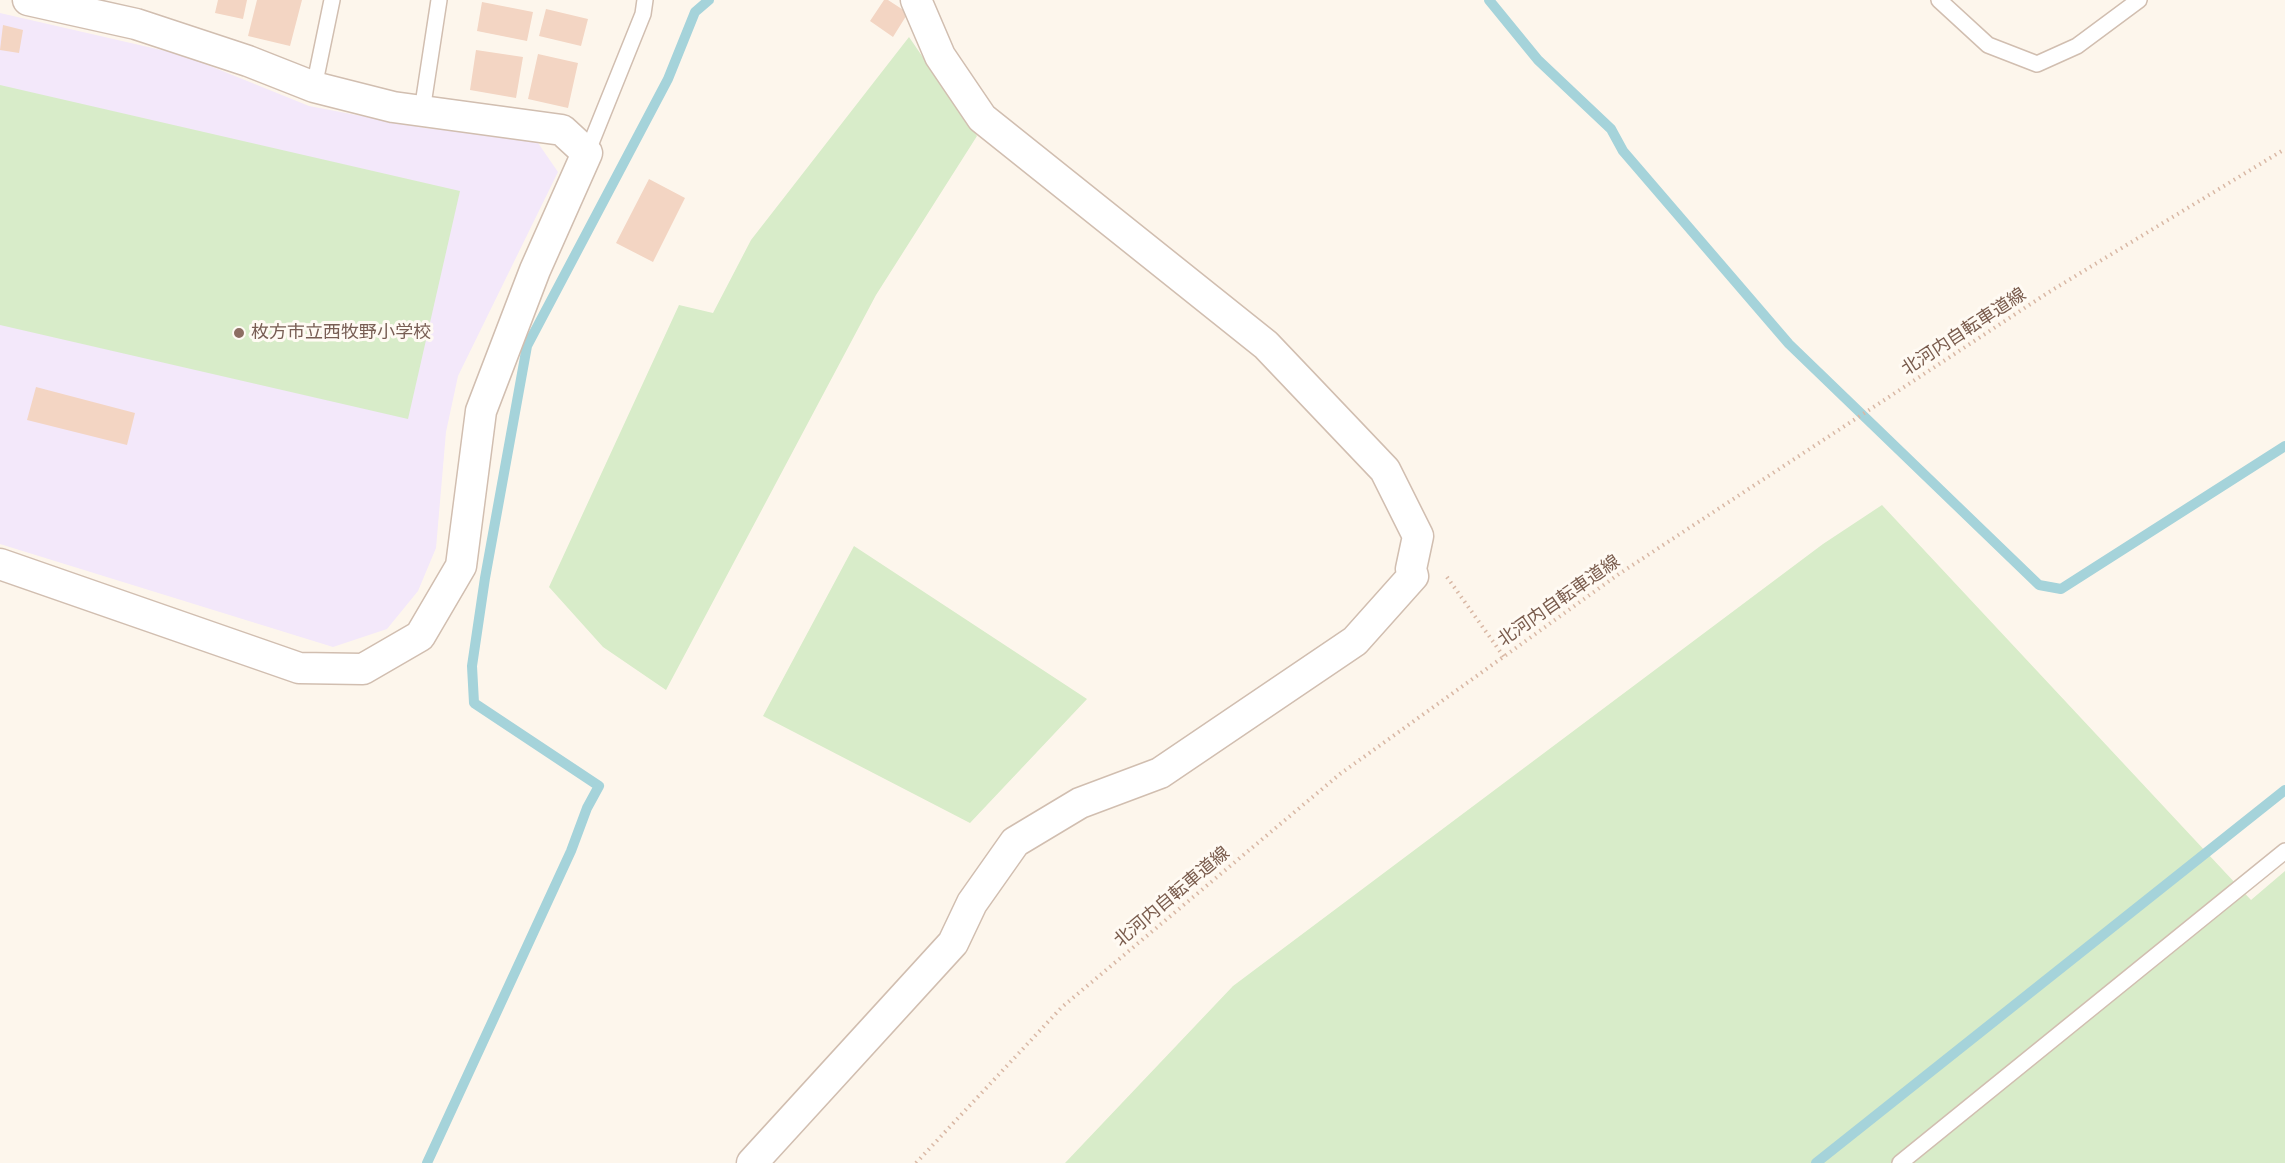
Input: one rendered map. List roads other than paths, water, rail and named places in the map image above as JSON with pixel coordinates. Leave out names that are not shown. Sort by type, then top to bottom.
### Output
[{"type":"street","points":[[0,564],[299,668],[363,669],[420,636],[460,566],[481,411],[535,270],[587,153],[562,130],[393,107],[314,87],[248,61],[136,24],[27,0]]},
{"type":"street","points":[[752,1163],[953,943],[972,903],[1015,842],[1080,803],[1160,773],[1355,640],[1413,576],[1411,569],[1418,536],[1385,470],[1266,345],[982,118],[940,56],[916,0]]},
{"type":"lane","points":[[314,87],[332,0]]},
{"type":"lane","points":[[422,111],[440,0]]},
{"type":"lane","points":[[587,153],[643,14],[645,0]]},
{"type":"lane","points":[[1939,0],[1988,45],[2037,64],[2077,46],[2139,0]]},
{"type":"lane","points":[[1900,1163],[2285,851]]},
{"type":"waterway","points":[[427,1163],[599,786],[474,703],[472,666],[485,578],[527,346],[668,79],[695,12],[709,0]]},
{"type":"waterway","points":[[1489,0],[1538,60],[1611,129],[1623,151],[1789,344],[2039,585],[2061,589],[2285,446]]},
{"type":"waterway","points":[[1816,1163],[2285,790]]},
{"type":"place","name":"枚方市立西牧野小学校","points":[[239,333]]}]
